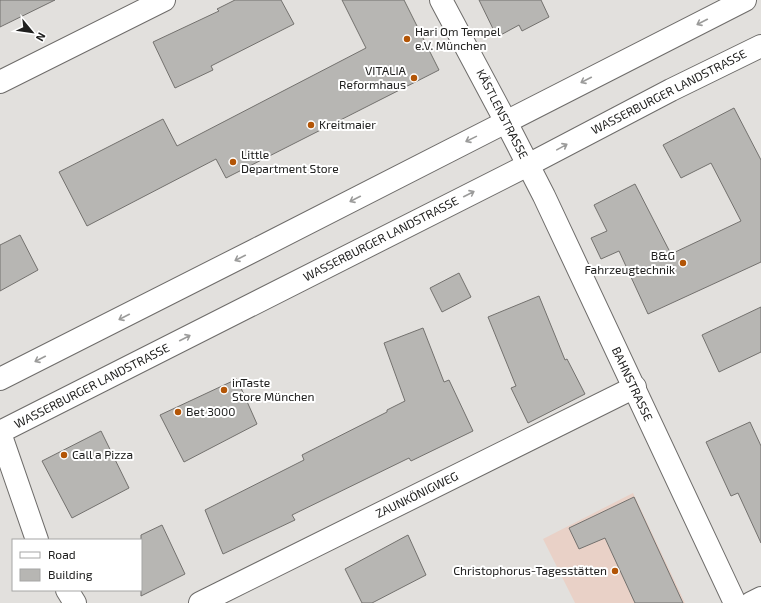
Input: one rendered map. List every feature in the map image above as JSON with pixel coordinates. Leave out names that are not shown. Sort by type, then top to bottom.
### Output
[{"type":"main road","points":[[0,82],[164,0]]},
{"type":"main road","name":"KÄSTLENSTRASSE","points":[[442,0],[528,165]]},
{"type":"main road","points":[[0,379],[745,0]]},
{"type":"main road","name":"WASSERBURGER LANDSTRASSE","points":[[0,433],[528,165],[671,90],[761,46]]},
{"type":"main road","name":"BAHNSTRASSE","points":[[528,165],[544,196],[735,603]]},
{"type":"main road","name":"ZAUNKÖNIGWEG","points":[[200,603],[634,387]]},
{"type":"main road","points":[[0,433],[37,539]]},
{"type":"main road","points":[[68,591],[75,603]]},
{"type":"main road","points":[[751,603],[761,598]]},
{"type":"shaded area","name":"Christophorus-Tagesstätten","points":[[633,493],[685,603],[575,603],[543,539]]},
{"type":"building","points":[[0,0],[55,0],[0,27]]},
{"type":"building","points":[[235,0],[281,0],[294,24],[211,66],[213,70],[175,88],[153,42],[219,11],[217,9]]},
{"type":"building","points":[[342,0],[404,0],[439,70],[226,178],[216,159],[87,226],[59,172],[163,119],[177,146],[366,48]]},
{"type":"building","points":[[479,0],[541,0],[549,17],[522,31],[519,25],[497,37]]},
{"type":"building","points":[[734,108],[761,160],[761,262],[648,314],[619,251],[601,259],[591,238],[607,231],[594,205],[635,184],[671,254],[741,221],[711,163],[681,178],[663,145]]},
{"type":"building","points":[[20,235],[38,270],[0,291],[0,245]]},
{"type":"building","points":[[459,273],[471,297],[442,312],[430,288]]},
{"type":"building","points":[[539,296],[565,360],[567,359],[585,394],[528,423],[511,388],[516,386],[488,317]]},
{"type":"building","points":[[761,307],[761,352],[719,372],[702,335]]},
{"type":"building","points":[[423,328],[444,382],[449,380],[473,431],[411,461],[409,458],[292,515],[295,520],[223,554],[205,510],[304,460],[302,455],[387,412],[387,410],[405,401],[384,343]]},
{"type":"building","points":[[237,379],[257,424],[184,462],[160,415]]},
{"type":"building","points":[[750,422],[761,446],[761,543],[738,493],[731,496],[706,442]]},
{"type":"building","points":[[101,431],[129,488],[72,518],[42,461]]},
{"type":"building","points":[[634,497],[683,603],[635,603],[605,538],[579,549],[569,528]]},
{"type":"building","points":[[162,525],[185,574],[141,596],[142,539],[141,535]]},
{"type":"building","points":[[408,535],[426,575],[372,603],[362,603],[345,569]]},
{"type":"place","name":"Hari Om Tempel e.V. München","points":[[407,39]]},
{"type":"place","name":"VITALIA Reformhaus","points":[[414,78]]},
{"type":"place","name":"Kreitmaier","points":[[311,125]]},
{"type":"place","name":"Little Department Store","points":[[233,162]]},
{"type":"place","name":"B&G Fahrzeugtechnik","points":[[683,263]]},
{"type":"place","name":"inTaste Store München","points":[[224,390]]},
{"type":"place","name":"Bet 3000","points":[[178,412]]},
{"type":"place","name":"Call a Pizza","points":[[64,455]]},
{"type":"place","name":"Christophorus-Tagesstätten","points":[[615,571]]}]
